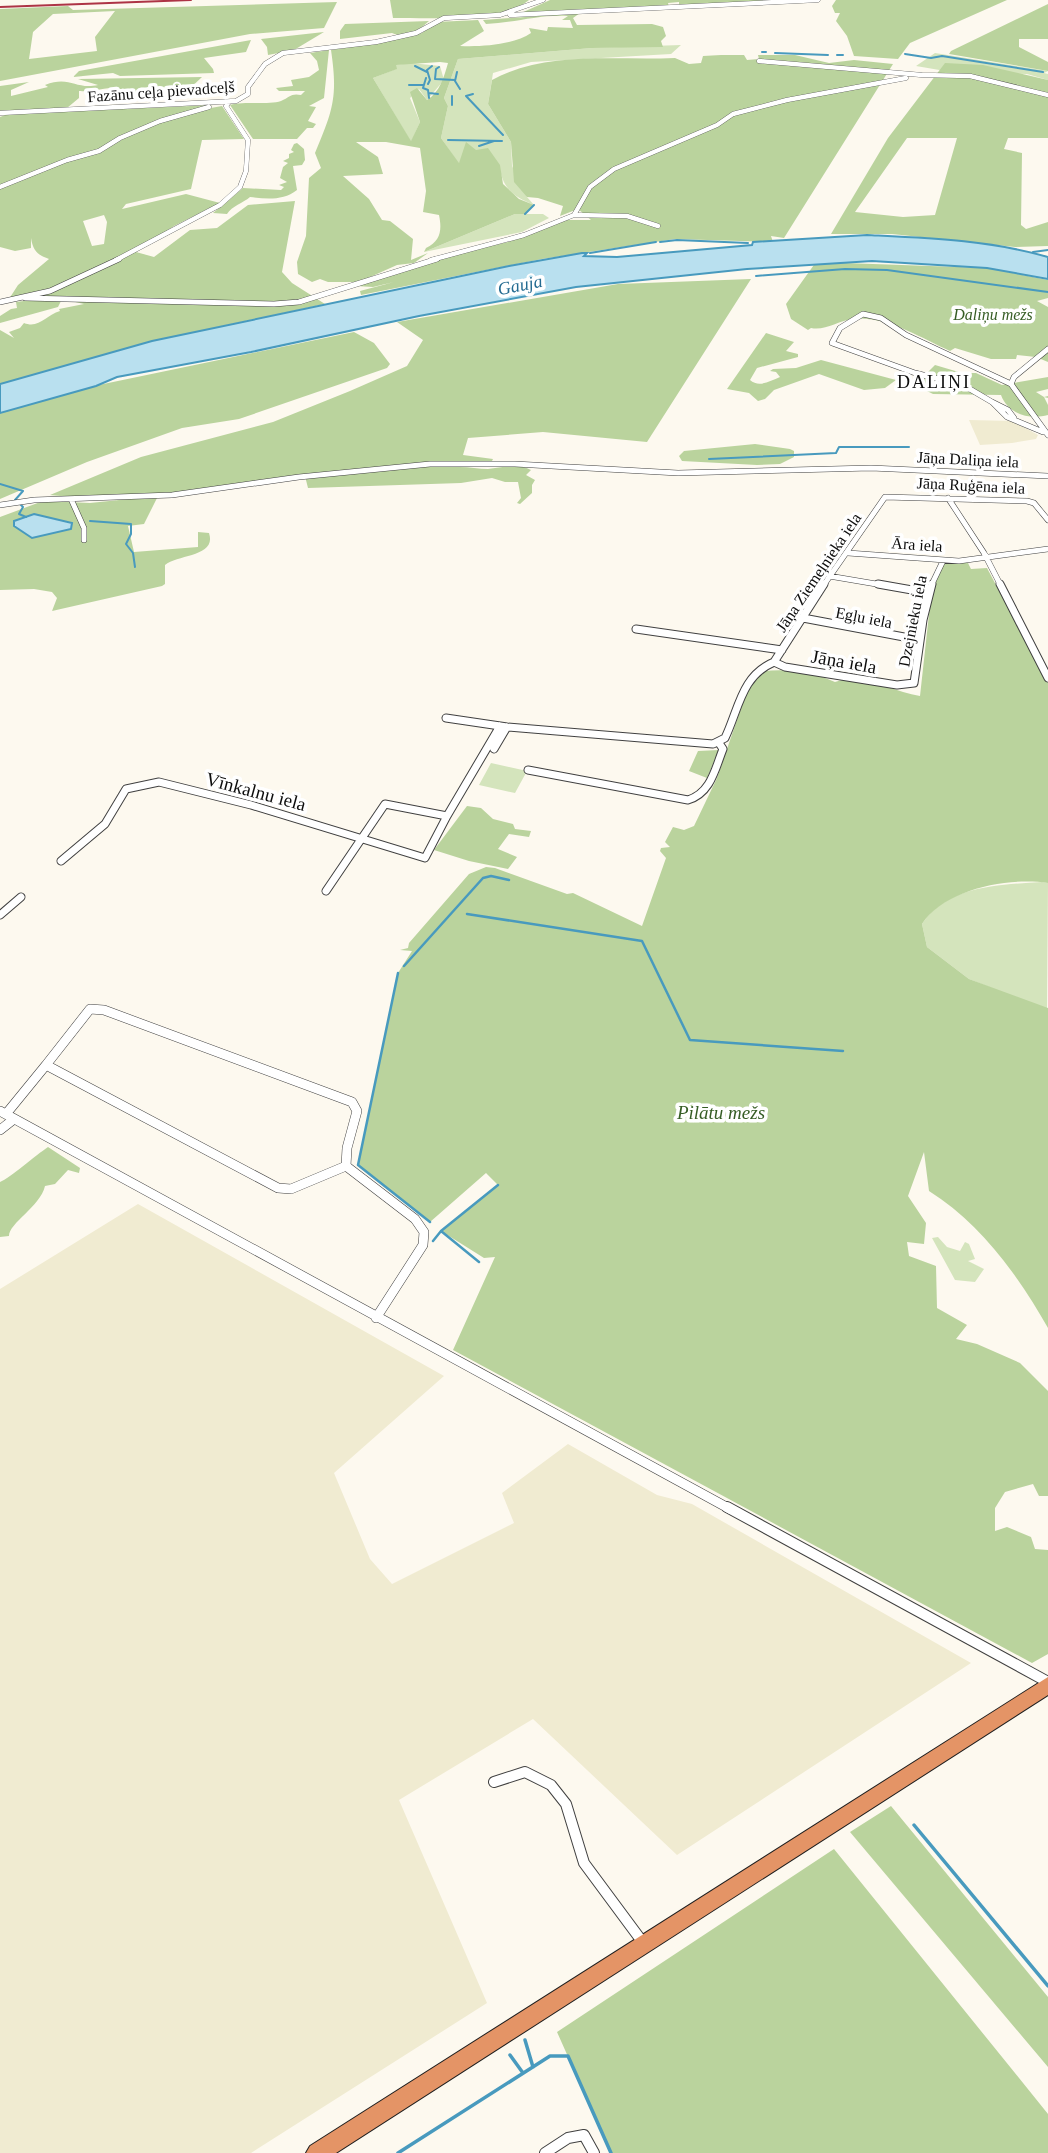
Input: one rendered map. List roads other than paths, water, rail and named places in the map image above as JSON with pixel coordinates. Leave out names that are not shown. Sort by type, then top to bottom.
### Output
[{"type":"highway","points":[[317,2153],[1048,1684]]},
{"type":"street","name":"Fazānu ceļa pievadceļš","points":[[0,113],[229,102],[248,94],[248,87],[260,75],[265,64],[283,53],[376,42],[416,33],[444,18],[500,16],[543,0]]},
{"type":"street","points":[[500,16],[818,0]]},
{"type":"street","points":[[759,61],[922,75],[970,76],[1048,95]]},
{"type":"street","points":[[25,298],[290,304],[363,283],[405,267],[524,236],[574,212],[590,187],[614,169],[717,125],[733,114],[787,100],[906,78]]},
{"type":"street","points":[[0,187],[67,160],[99,151],[120,138],[160,121],[229,102]]},
{"type":"street","points":[[0,302],[25,298],[98,273],[175,228],[198,218],[237,190],[242,182],[248,140],[226,106],[229,102]]},
{"type":"street","points":[[574,212],[582,215],[627,216],[658,226]]},
{"type":"street","points":[[863,314],[872,315],[906,335],[1011,384],[1047,434],[996,411],[992,402],[963,385],[915,373],[832,343],[834,338],[841,326],[863,314]]},
{"type":"street","points":[[1011,384],[1014,377],[1048,349]]},
{"type":"street","name":"Jāņa Daliņa iela","points":[[0,505],[172,495],[299,477],[430,464],[515,464],[678,473],[887,469],[1048,476]]},
{"type":"street","name":"Jāņa Ruģēna iela","points":[[885,497],[1027,501],[1034,503],[1048,520]]},
{"type":"street","name":"Jāņa Ziemeļnieka iela","points":[[528,770],[688,800],[697,799],[705,791],[723,749],[719,743],[729,730],[751,676],[759,668],[774,662],[829,576],[848,553],[885,497]]},
{"type":"street","points":[[948,498],[985,557],[1048,678]]},
{"type":"street","points":[[71,499],[84,528],[84,540]]},
{"type":"street","name":"Āra iela","points":[[848,553],[943,561],[1048,549]]},
{"type":"street","name":"Dzejnieku iela","points":[[910,685],[914,683],[916,676],[929,593],[934,575],[943,561]]},
{"type":"street","points":[[829,576],[929,593]]},
{"type":"street","name":"Egļu iela","points":[[803,618],[920,640]]},
{"type":"street","points":[[636,629],[782,650]]},
{"type":"street","name":"Jāņa iela","points":[[774,662],[843,677],[910,685]]},
{"type":"street","points":[[446,718],[697,744],[719,743]]},
{"type":"street","points":[[494,750],[504,726]]},
{"type":"street","points":[[326,891],[362,837],[389,803],[447,816],[504,726]]},
{"type":"street","name":"Vīnkalnu iela","points":[[61,861],[105,824],[126,789],[159,782],[251,805],[425,858],[447,816]]},
{"type":"street","points":[[0,915],[21,897]]},
{"type":"street","points":[[0,1130],[6,1115],[82,1017],[90,1009],[104,1010],[352,1102],[357,1111],[347,1148],[346,1166]]},
{"type":"street","points":[[46,1065],[278,1188],[291,1189],[346,1166]]},
{"type":"street","points":[[6,1115],[1048,1684]]},
{"type":"street","points":[[346,1166],[415,1219],[424,1232],[423,1245],[376,1318]]},
{"type":"street","points":[[494,1782],[525,1772],[551,1784],[566,1804],[584,1863],[644,1944]]},
{"type":"street","points":[[545,2153],[568,2138],[584,2135],[594,2153]]},
{"type":"water","name":"Gauja","points":[[867,235],[958,241],[1026,251],[1048,257],[1048,279],[987,268],[872,261],[747,269],[576,287],[117,377],[96,386],[0,413],[0,384],[152,341],[509,266],[582,253],[587,253],[584,256],[617,257],[752,245],[753,242]]},
{"type":"water","points":[[34,514],[72,523],[71,529],[32,538],[14,526],[14,521]]},
{"type":"waterway","points":[[775,53],[828,55]]},
{"type":"waterway","points":[[905,54],[931,58],[942,56],[1043,72]]},
{"type":"waterway","points":[[837,55],[843,55]]},
{"type":"waterway","points":[[415,66],[427,72]]},
{"type":"waterway","points":[[428,84],[430,80],[427,70],[432,66]]},
{"type":"waterway","points":[[439,67],[436,69],[435,79],[455,80]]},
{"type":"waterway","points":[[457,72],[455,81],[460,89]]},
{"type":"waterway","points":[[426,78],[423,88],[428,90],[429,98]]},
{"type":"waterway","points":[[409,85],[423,85]]},
{"type":"waterway","points":[[429,93],[438,94]]},
{"type":"waterway","points":[[473,94],[466,96],[503,135]]},
{"type":"waterway","points":[[452,96],[452,105]]},
{"type":"waterway","points":[[448,140],[502,141]]},
{"type":"waterway","points":[[479,146],[494,141]]},
{"type":"waterway","points":[[525,214],[534,205]]},
{"type":"waterway","points":[[660,242],[677,240],[748,243]]},
{"type":"waterway","points":[[590,253],[656,242]]},
{"type":"waterway","points":[[1033,252],[1048,250]]},
{"type":"waterway","points":[[756,276],[845,269],[887,270],[1048,292]]},
{"type":"waterway","points":[[709,459],[836,453],[839,447],[909,447]]},
{"type":"waterway","points":[[0,484],[23,491],[15,500]]},
{"type":"waterway","points":[[20,504],[23,507],[19,514],[26,517]]},
{"type":"waterway","points":[[90,521],[131,524],[131,534],[126,544],[133,553],[135,567]]},
{"type":"waterway","points":[[404,966],[483,878],[491,876],[509,880]]},
{"type":"waterway","points":[[467,914],[642,941],[690,1040],[843,1051]]},
{"type":"waterway","points":[[398,973],[358,1165],[430,1222]]},
{"type":"waterway","points":[[441,1231],[498,1185]]},
{"type":"waterway","points":[[433,1241],[441,1231]]},
{"type":"waterway","points":[[441,1231],[479,1262]]},
{"type":"waterway","points":[[914,1825],[1048,1986]]},
{"type":"waterway","points":[[525,2040],[533,2067]]},
{"type":"waterway","points":[[510,2055],[523,2073]]},
{"type":"waterway","points":[[533,2067],[550,2056],[568,2056],[611,2153]]},
{"type":"waterway","points":[[398,2153],[533,2067]]},
{"type":"railway","points":[[0,7],[191,0]]},
{"type":"district","name":"DALIŅI","points":[[934,382]]},
{"type":"park label","name":"Daliņu mežs","points":[[993,314]]},
{"type":"park label","name":"Pilātu mežs","points":[[721,1112]]}]
